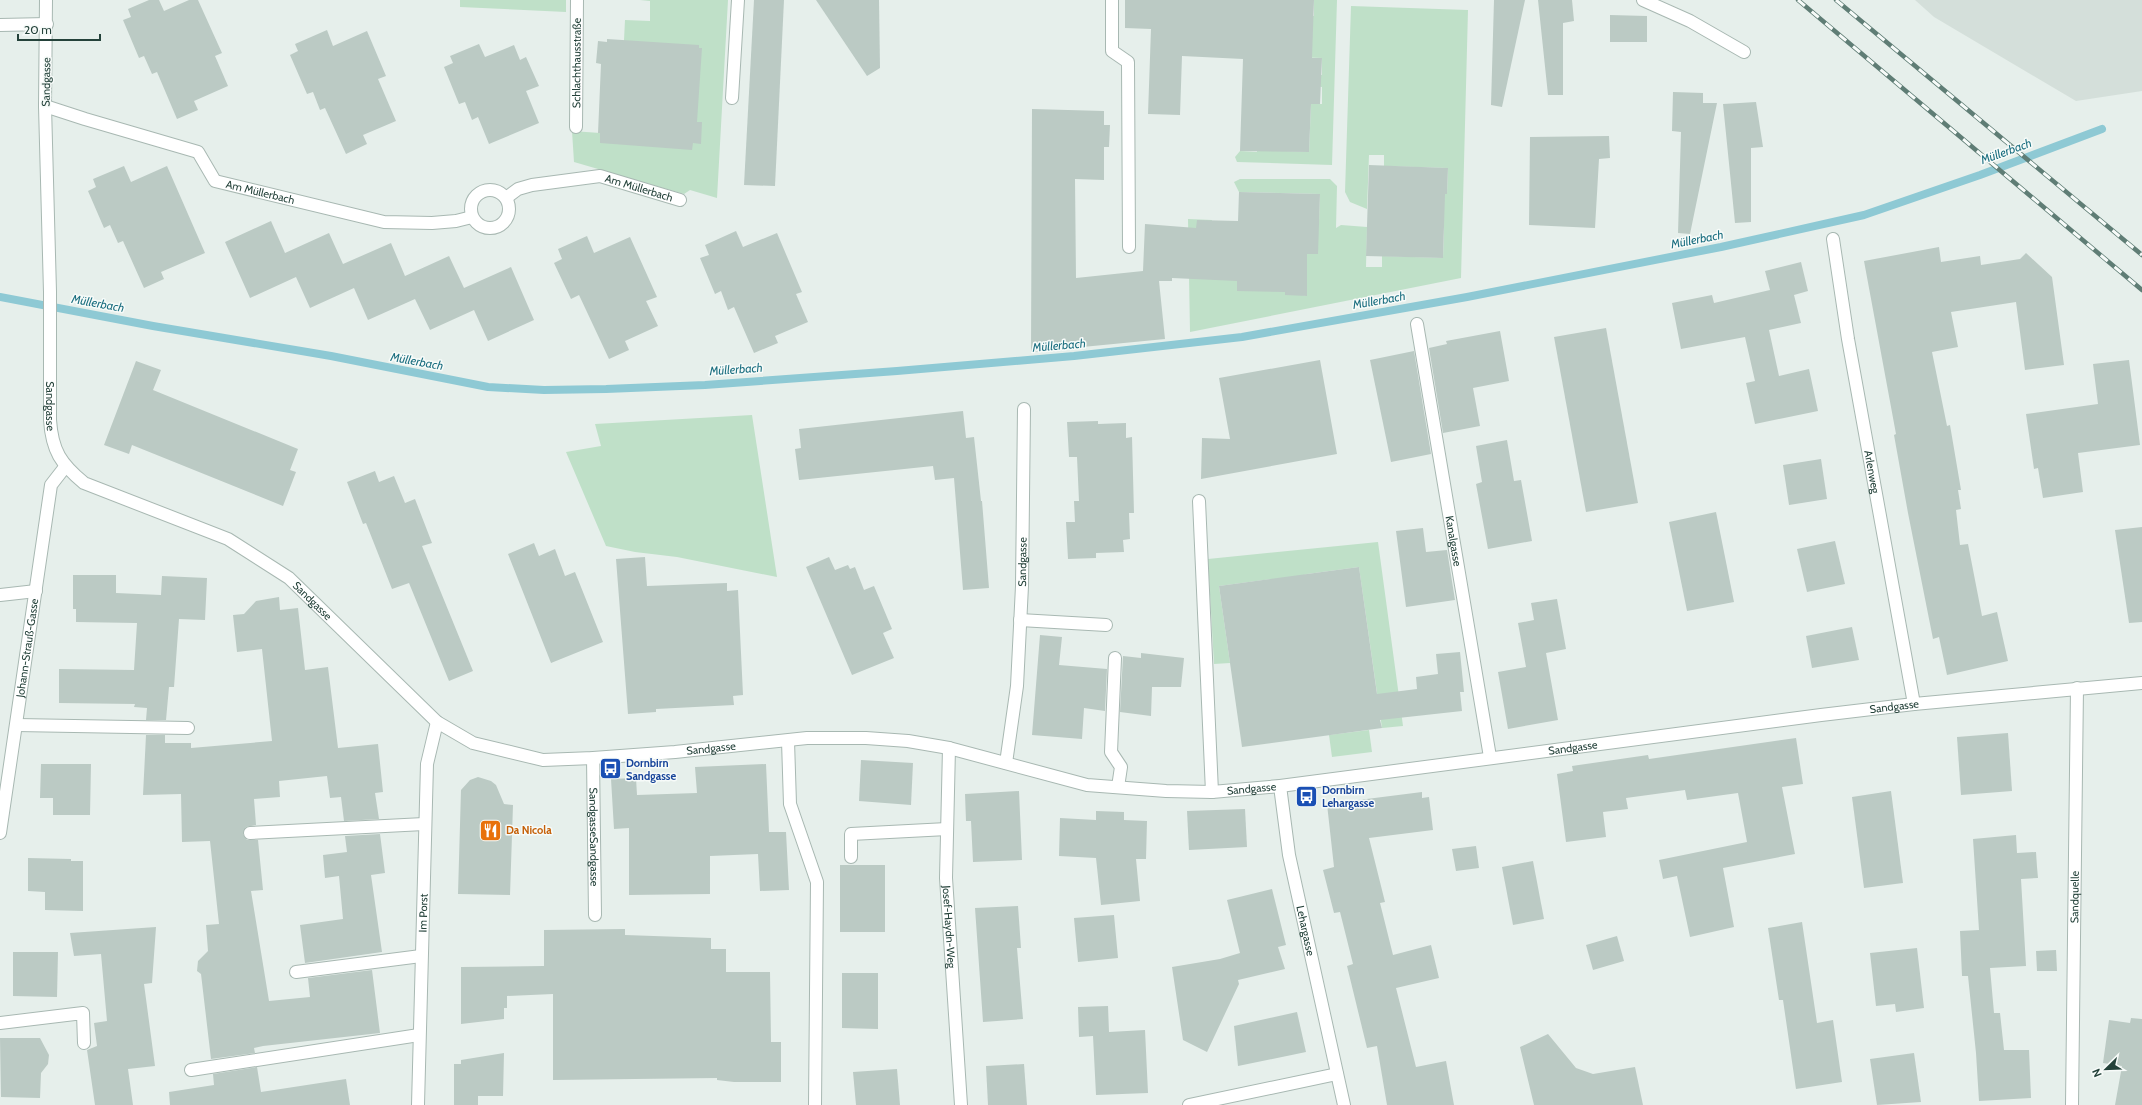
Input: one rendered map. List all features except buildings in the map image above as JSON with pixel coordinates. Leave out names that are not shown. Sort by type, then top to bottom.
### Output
[{"type":"street","name":"Sandgasse","points":[[46,0],[46,106],[51,434],[65,467],[84,483],[228,539],[289,578],[437,722],[473,743],[543,760],[593,758],[815,738],[866,738],[908,741],[949,748],[1087,785],[1166,792],[1212,792],[1280,786],[1490,757],[1914,704],[2142,683]]},
{"type":"street","name":"Schlachthausstraße","points":[[576,126],[577,0]]},
{"type":"street","points":[[732,98],[738,0]]},
{"type":"street","points":[[1112,0],[1112,51],[1128,62],[1129,247]]},
{"type":"street","points":[[1643,0],[1690,21],[1744,52]]},
{"type":"street","points":[[0,25],[47,24]]},
{"type":"street","name":"Am Müllerbach","points":[[46,106],[198,152],[215,182],[384,222],[432,223],[456,221],[472,217]]},
{"type":"street","name":"Am Müllerbach","points":[[506,198],[518,189],[532,185],[600,176],[680,200]]},
{"type":"street","points":[[489,189],[497,191],[506,198],[509,208],[508,216],[498,227],[483,227],[472,217],[472,202],[476,195],[482,191],[489,189]]},
{"type":"street","name":"Arlenweg","points":[[1833,239],[1848,339],[1914,704]]},
{"type":"street","name":"Kanalgasse","points":[[1417,324],[1490,757]]},
{"type":"street","name":"Sandgasse","points":[[1006,763],[1017,686],[1020,620],[1024,409]]},
{"type":"street","name":"Johann-Strauß-Gasse","points":[[0,833],[5,772],[17,726],[51,485],[65,467]]},
{"type":"street","points":[[1199,501],[1212,792]]},
{"type":"street","points":[[0,595],[36,591]]},
{"type":"street","points":[[1020,620],[1106,625]]},
{"type":"street","points":[[1115,658],[1111,752],[1121,767],[1118,787]]},
{"type":"street","name":"Sandquelle","points":[[2072,1105],[2077,688]]},
{"type":"street","name":"Im Porst","points":[[418,1105],[424,824],[427,764],[437,722]]},
{"type":"street","points":[[17,726],[188,728]]},
{"type":"street","points":[[788,741],[790,804],[817,882],[815,1105]]},
{"type":"street","name":"Josef-Haydn-Weg","points":[[949,748],[946,878],[961,1105]]},
{"type":"street","name":"SandgasseSandgasse","points":[[593,758],[595,915]]},
{"type":"street","name":"Lehargasse","points":[[1280,786],[1289,855],[1344,1105]]},
{"type":"street","points":[[250,833],[424,824]]},
{"type":"street","points":[[850,857],[851,834],[947,829]]},
{"type":"street","points":[[296,972],[421,956]]},
{"type":"street","points":[[0,1024],[83,1013],[84,1043]]},
{"type":"street","points":[[191,1070],[419,1035]]},
{"type":"street","points":[[1189,1105],[1337,1074]]},
{"type":"shaded area","points":[[1915,0],[2142,0],[2142,91],[2076,101],[1934,17]]},
{"type":"green space","points":[[460,0],[566,0],[566,12],[460,7]]},
{"type":"green space","points":[[640,0],[728,0],[717,198],[690,190],[684,194],[574,162],[572,131],[600,133],[624,40],[625,20],[650,21],[650,1]]},
{"type":"green space","points":[[1314,0],[1337,0],[1332,165],[1237,162],[1235,157],[1240,151],[1257,152],[1257,140],[1286,151],[1309,152],[1311,104],[1322,104],[1322,87],[1311,86],[1311,75],[1322,75],[1322,58],[1266,56],[1290,16],[1314,16]]},
{"type":"green space","points":[[1351,6],[1468,10],[1461,278],[1190,332],[1188,219],[1212,220],[1211,251],[1238,251],[1237,291],[1254,283],[1306,296],[1307,254],[1318,254],[1308,222],[1319,222],[1320,194],[1239,192],[1234,182],[1240,179],[1330,179],[1337,186],[1336,228],[1341,225],[1367,227],[1366,267],[1382,267],[1382,256],[1443,258],[1444,230],[1436,193],[1447,194],[1448,168],[1384,166],[1384,155],[1369,155],[1367,209],[1350,202],[1345,192]]},
{"type":"green space","points":[[752,415],[777,577],[677,557],[635,552],[606,546],[566,452],[601,446],[595,424]]},
{"type":"green space","points":[[1378,542],[1403,726],[1382,728],[1359,567],[1307,574],[1298,577],[1293,740],[1271,579],[1219,586],[1230,663],[1214,664],[1208,559]]},
{"type":"green space","points":[[1369,730],[1372,752],[1332,757],[1329,735]]},
{"type":"waterway","name":"Müllerbach","points":[[0,297],[153,326],[331,356],[488,387],[544,390],[606,389],[705,385],[897,371],[1074,356],[1242,337],[1467,297],[1721,247],[1864,215],[1980,175],[2102,129]]},
{"type":"railway","points":[[1798,0],[2142,290]]},
{"type":"railway","points":[[1836,0],[2142,255]]},
{"type":"place","name":"Dornbirn Sandgasse","points":[[611,769]]},
{"type":"place","name":"Dornbirn Lehargasse","points":[[1306,796]]},
{"type":"place","name":"Da Nicola","points":[[490,830]]}]
